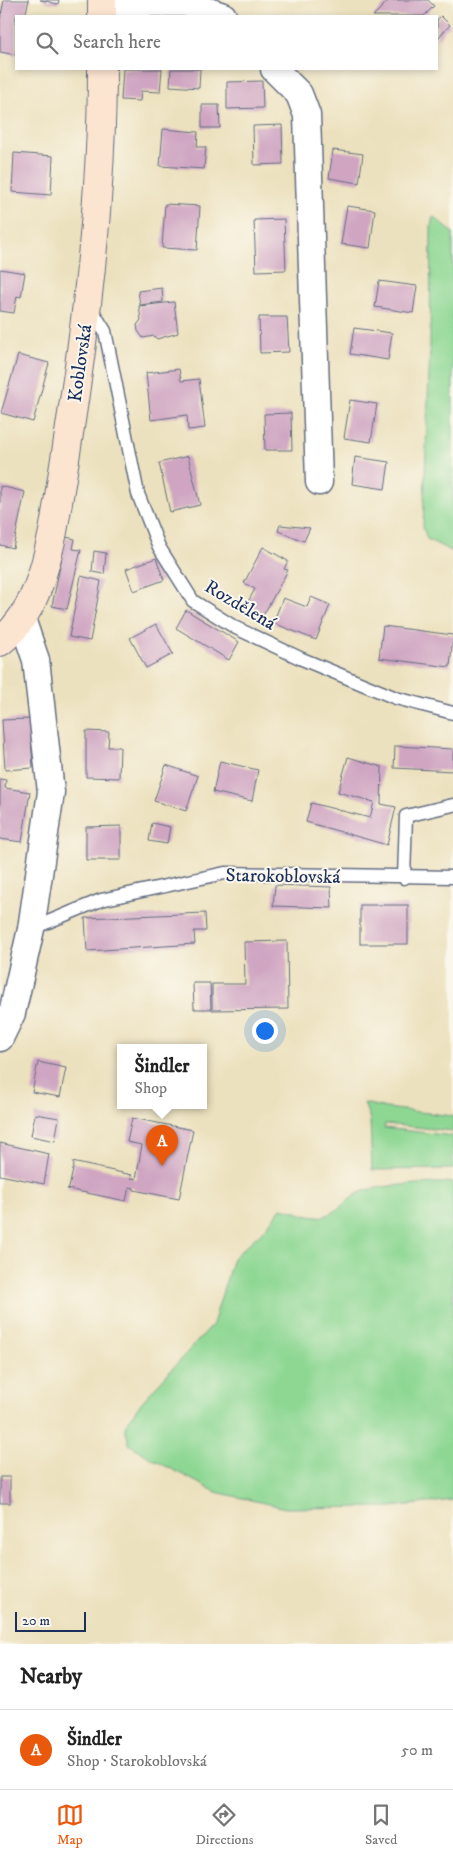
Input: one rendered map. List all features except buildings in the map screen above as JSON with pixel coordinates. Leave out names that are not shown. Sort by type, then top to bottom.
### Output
[{"type":"street","points":[[102,6],[185,3],[220,15]]},
{"type":"street","name":"Koblovská","points":[[0,642],[22,619],[38,589],[53,532],[88,303],[98,171],[102,70]]},
{"type":"street","points":[[275,70],[299,94],[307,115],[319,482]]},
{"type":"street","points":[[0,1038],[12,1013],[31,929],[50,792],[36,660],[22,619]]},
{"type":"lane","name":"Rozdělená","points":[[88,303],[105,331],[138,494],[159,548],[193,601],[236,628],[302,659],[396,698],[453,713]]},
{"type":"lane","points":[[404,878],[406,816],[453,805]]},
{"type":"lane","name":"Starokoblovská","points":[[31,929],[101,900],[225,873],[404,878],[453,877]]},
{"type":"green space","points":[[433,216],[453,233],[453,552],[427,539],[423,527],[430,349],[431,227]]},
{"type":"green space","points":[[364,1103],[386,1108],[453,1116],[453,1131],[385,1124],[384,1128],[453,1136],[453,1169],[372,1170],[370,1119]]},
{"type":"green space","points":[[453,1182],[453,1500],[391,1507],[286,1508],[216,1492],[154,1460],[129,1444],[125,1426],[141,1403],[213,1324],[233,1258],[265,1229],[281,1208],[318,1217],[330,1214],[356,1195],[369,1189]]},
{"type":"place","name":"Šindler","points":[[162,1166]]}]
